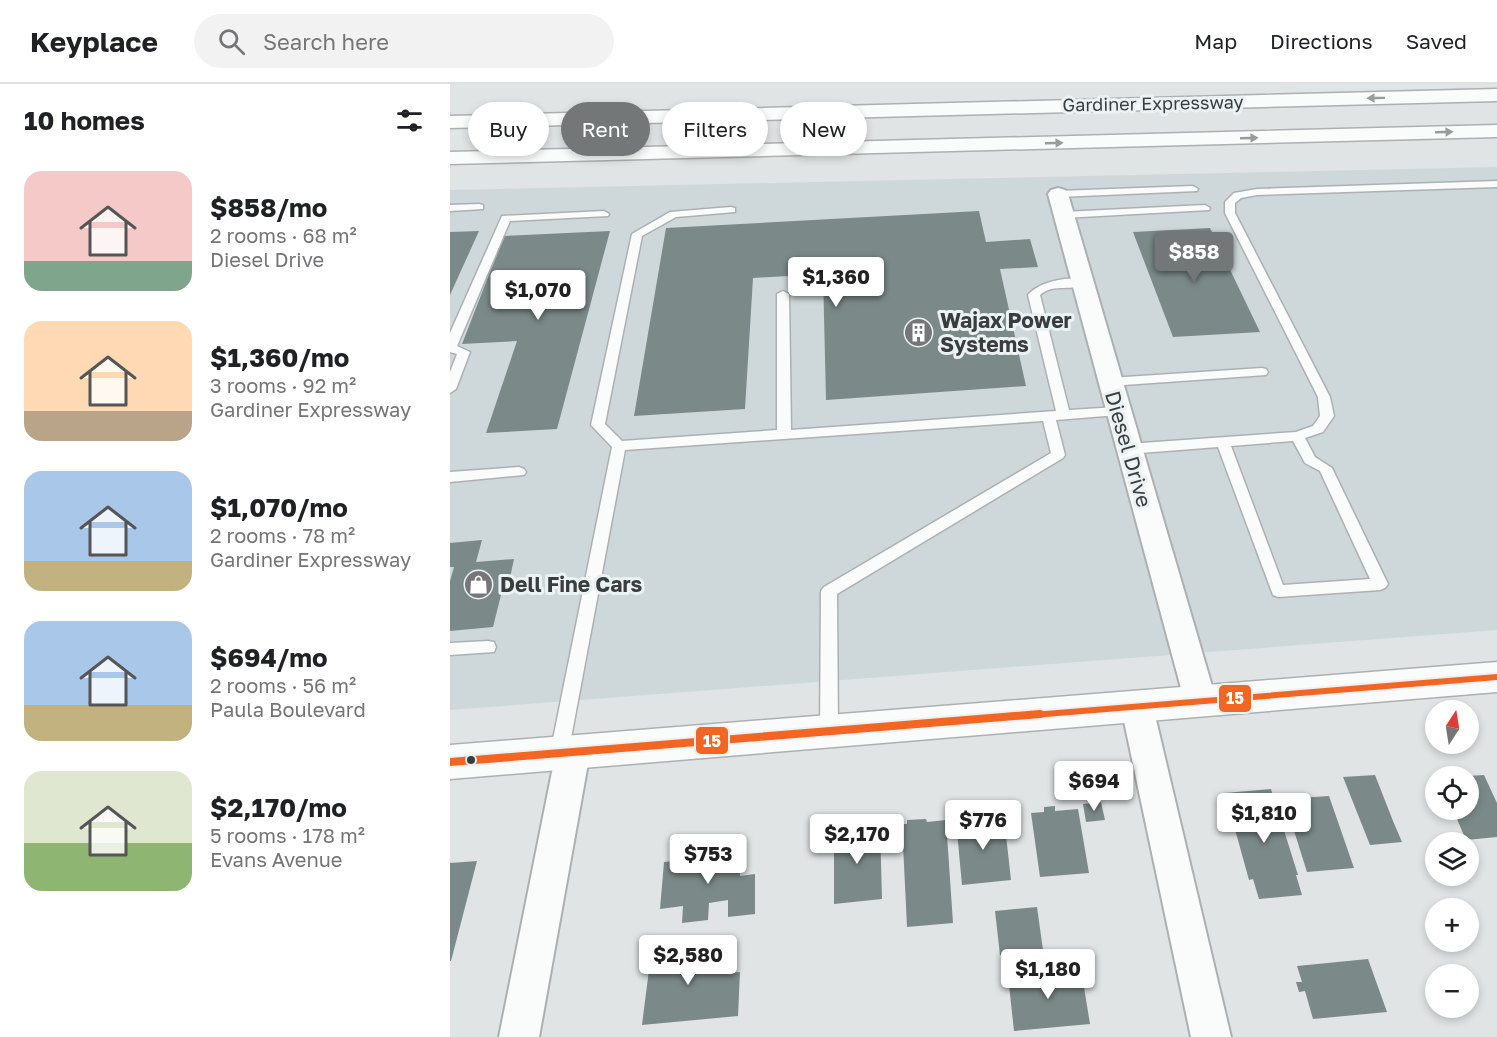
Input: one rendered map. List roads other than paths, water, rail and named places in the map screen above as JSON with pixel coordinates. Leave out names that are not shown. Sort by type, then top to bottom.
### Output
[{"type":"main road","name":"Gardiner Expressway","points":[[768,112],[1497,95]]},
{"type":"main road","points":[[450,107],[662,112]]},
{"type":"main road","name":"Gardiner Expressway","points":[[450,122],[662,116]]},
{"type":"main road","name":"Gardiner Expressway","points":[[450,158],[1497,131]]},
{"type":"main road","points":[[450,762],[1137,706],[1201,703],[1497,677]]},
{"type":"street","name":"Diesel Drive","points":[[1060,205],[1201,703]]},
{"type":"street","points":[[1137,706],[1211,1037]]},
{"type":"street","points":[[519,1037],[566,753]]},
{"type":"lane","points":[[1128,449],[1297,436],[1318,429],[1327,416],[1324,397],[1230,213],[1230,202],[1238,195],[1257,192],[1497,184]]},
{"type":"lane","points":[[1060,205],[1193,189]]},
{"type":"lane","points":[[1060,205],[1205,208]]},
{"type":"lane","points":[[450,208],[479,207]]},
{"type":"lane","points":[[731,210],[674,214],[636,234],[598,425],[619,446],[1118,411]]},
{"type":"lane","points":[[450,389],[465,352],[450,347],[506,218],[604,214]]},
{"type":"lane","points":[[1065,415],[1034,295],[1037,290],[1046,286],[1081,283]]},
{"type":"lane","points":[[783,294],[784,434]]},
{"type":"lane","points":[[1110,382],[1262,372]]},
{"type":"lane","points":[[829,732],[829,591],[1058,455],[1047,416]]},
{"type":"lane","points":[[1223,441],[1278,591],[1380,584],[1325,468],[1310,460],[1297,436]]},
{"type":"lane","points":[[566,753],[619,446]]},
{"type":"lane","points":[[450,477],[519,472]]},
{"type":"lane","points":[[450,649],[488,647]]},
{"type":"place","name":"Wajax Power Systems","points":[[919,332]]},
{"type":"place","name":"Dell Fine Cars","points":[[479,584]]}]
